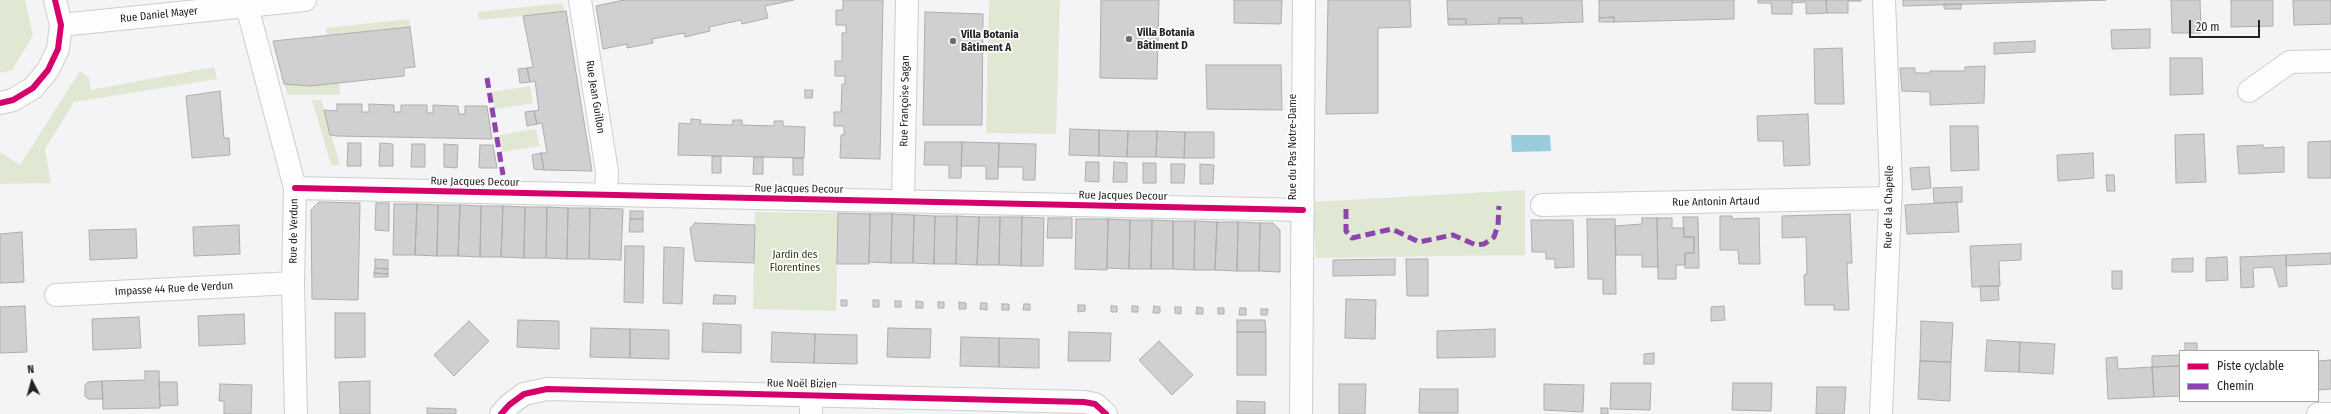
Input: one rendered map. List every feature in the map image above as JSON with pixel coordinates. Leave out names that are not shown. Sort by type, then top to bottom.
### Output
[{"type":"street","points":[[0,103],[13,100],[33,88],[48,70],[58,48],[60,25],[55,0]]},
{"type":"street","name":"Rue Daniel Mayer","points":[[60,25],[305,0]]},
{"type":"street","name":"Rue Jean Guillon","points":[[580,0],[606,172],[606,195]]},
{"type":"street","name":"Rue Françoise Sagan","points":[[904,201],[906,0]]},
{"type":"street","name":"Rue du Pas Notre-Dame","points":[[1301,414],[1304,0]]},
{"type":"street","name":"Rue de la Chapelle","points":[[1881,414],[1890,198],[1884,0]]},
{"type":"street","name":"Rue de Verdun","points":[[247,6],[295,188],[293,283],[296,414]]},
{"type":"street","points":[[2249,91],[2290,62],[2331,61]]},
{"type":"street","name":"Rue Jacques Decour","points":[[295,188],[1303,210]]},
{"type":"street","name":"Rue Antonin Artaud","points":[[1542,205],[1890,198]]},
{"type":"street","name":"Impasse 44 Rue de Verdun","points":[[56,295],[293,283]]},
{"type":"street","name":"Rue Noël Bizien","points":[[501,414],[509,405],[524,394],[547,389],[811,404],[1084,402],[1095,404],[1106,414]]},
{"type":"street","points":[[2318,414],[2331,414]]},
{"type":"green space","points":[[0,0],[25,0],[33,36],[12,70],[0,73]]},
{"type":"green space","points":[[989,0],[1060,0],[1056,134],[986,133]]},
{"type":"green space","points":[[563,3],[564,12],[479,20],[478,12]]},
{"type":"green space","points":[[410,19],[410,27],[327,35],[326,28]]},
{"type":"green space","points":[[214,67],[217,79],[74,102],[45,149],[51,183],[0,184],[0,152],[20,165],[80,71],[89,78],[91,90]]},
{"type":"green space","points":[[339,82],[340,95],[288,95],[284,84]]},
{"type":"green space","points":[[530,86],[533,103],[495,109],[492,92]]},
{"type":"green space","points":[[312,100],[321,100],[340,165],[331,165]]},
{"type":"green space","points":[[536,129],[539,146],[502,152],[500,135]]},
{"type":"green space","points":[[1525,190],[1525,255],[1316,258],[1312,202]]},
{"type":"green space","name":"Jardin des Florentines","points":[[755,212],[838,213],[836,311],[753,309]]},
{"type":"water","points":[[1511,135],[1550,135],[1551,151],[1512,152]]},
{"type":"building","points":[[624,0],[794,0],[765,6],[768,18],[742,24],[741,20],[709,27],[710,31],[685,37],[684,33],[652,39],[653,43],[627,48],[627,44],[603,49],[596,6]]},
{"type":"building","points":[[843,0],[883,0],[880,159],[840,158],[841,135],[844,135],[844,126],[834,126],[834,112],[841,112],[842,84],[845,84],[845,76],[835,76],[835,61],[842,61],[842,33],[846,33],[846,25],[836,25],[836,10],[843,10]]},
{"type":"building","name":"Villa Botania Bâtiment D","points":[[1101,0],[1159,0],[1157,79],[1100,78]]},
{"type":"building","points":[[1234,0],[1282,0],[1281,24],[1234,23]]},
{"type":"building","points":[[1328,0],[1410,0],[1411,27],[1378,28],[1378,113],[1326,114]]},
{"type":"building","points":[[1447,0],[1582,0],[1583,22],[1522,24],[1522,18],[1499,18],[1499,24],[1466,25],[1466,19],[1448,19]]},
{"type":"building","points":[[1599,0],[1734,0],[1734,19],[1614,22],[1614,17],[1599,18]]},
{"type":"building","points":[[1758,0],[1792,0],[1792,14],[1772,14],[1771,3],[1758,3]]},
{"type":"building","points":[[1792,0],[1826,0],[1827,13],[1806,14],[1806,2],[1792,3]]},
{"type":"building","points":[[1826,0],[1861,1],[1848,1],[1848,13],[1827,13]]},
{"type":"building","points":[[1903,0],[2106,0],[1903,6]]},
{"type":"building","points":[[2171,0],[2200,0],[2201,33],[2172,33]]},
{"type":"building","points":[[2231,0],[2273,0],[2273,26],[2231,27]]},
{"type":"building","points":[[2293,0],[2331,0],[2331,24],[2294,25]]},
{"type":"building","points":[[1944,4],[1961,4],[1961,9],[1944,9]]},
{"type":"building","points":[[566,11],[592,171],[544,170],[541,153],[547,153],[542,123],[537,124],[534,111],[539,110],[535,81],[530,82],[527,68],[533,67],[523,16]]},
{"type":"building","name":"Villa Botania Bâtiment A","points":[[925,12],[983,14],[982,125],[923,125]]},
{"type":"building","points":[[1614,17],[1614,22],[1599,22],[1599,18]]},
{"type":"building","points":[[1499,18],[1522,18],[1522,24],[1499,24]]},
{"type":"building","points":[[1448,19],[1466,19],[1466,25],[1448,25]]},
{"type":"building","points":[[410,27],[415,67],[404,68],[404,76],[310,86],[284,84],[273,41]]},
{"type":"building","points":[[2150,29],[2150,48],[2112,49],[2111,30]]},
{"type":"building","points":[[2035,41],[2035,52],[1994,54],[1994,43]]},
{"type":"building","points":[[1842,48],[1844,104],[1815,104],[1814,49]]},
{"type":"building","points":[[2170,58],[2202,58],[2203,94],[2170,95]]},
{"type":"building","points":[[1206,65],[1281,65],[1282,110],[1207,109]]},
{"type":"building","points":[[1985,66],[1984,103],[1930,105],[1930,92],[1902,91],[1900,68],[1915,68],[1915,73],[1930,73],[1930,71],[1965,71],[1965,67]]},
{"type":"building","points":[[527,68],[530,82],[520,83],[518,69]]},
{"type":"building","points":[[805,90],[813,90],[812,98],[805,98]]},
{"type":"building","points":[[220,91],[224,138],[229,138],[230,155],[192,158],[186,96]]},
{"type":"building","points":[[337,104],[362,104],[362,112],[369,112],[369,104],[394,105],[394,112],[401,112],[401,105],[427,105],[427,113],[433,113],[433,105],[458,106],[459,114],[465,114],[465,106],[487,106],[492,139],[330,135],[324,110],[337,111]]},
{"type":"building","points":[[534,111],[537,124],[527,126],[525,112]]},
{"type":"building","points":[[1808,114],[1810,165],[1784,166],[1783,141],[1758,141],[1757,116]]},
{"type":"building","points":[[691,119],[701,120],[700,124],[732,125],[733,120],[742,120],[742,125],[774,126],[774,121],[783,121],[783,126],[805,127],[804,158],[678,155],[679,123],[691,124]]},
{"type":"building","points":[[1950,126],[1978,126],[1979,170],[1951,171]]},
{"type":"building","points":[[1070,129],[1099,130],[1099,156],[1069,155]]},
{"type":"building","points":[[1099,130],[1128,131],[1127,157],[1099,156]]},
{"type":"building","points":[[1128,131],[1157,131],[1156,157],[1127,157]]},
{"type":"building","points":[[1157,131],[1185,132],[1184,158],[1156,157]]},
{"type":"building","points":[[1185,132],[1214,132],[1214,158],[1184,158]]},
{"type":"building","points":[[2204,134],[2206,182],[2176,183],[2175,135]]},
{"type":"building","points":[[2331,141],[2331,178],[2308,178],[2308,142]]},
{"type":"building","points":[[925,142],[962,142],[961,178],[949,178],[949,165],[924,165]]},
{"type":"building","points":[[962,142],[999,143],[998,179],[986,179],[986,166],[961,166]]},
{"type":"building","points":[[348,143],[361,143],[361,166],[347,166]]},
{"type":"building","points":[[380,143],[393,144],[393,166],[379,166]]},
{"type":"building","points":[[999,143],[1036,144],[1035,180],[1023,180],[1023,167],[998,167]]},
{"type":"building","points":[[412,144],[425,144],[425,167],[411,167]]},
{"type":"building","points":[[444,144],[458,145],[457,168],[444,167]]},
{"type":"building","points":[[480,145],[493,145],[497,168],[479,168]]},
{"type":"building","points":[[2263,145],[2263,148],[2284,147],[2284,172],[2239,174],[2237,146]]},
{"type":"building","points":[[541,153],[544,170],[534,169],[532,155]]},
{"type":"building","points":[[2093,153],[2094,178],[2058,181],[2057,155]]},
{"type":"building","points":[[712,156],[721,157],[721,173],[712,173]]},
{"type":"building","points":[[754,157],[763,157],[763,174],[753,174]]},
{"type":"building","points":[[793,158],[803,158],[803,175],[793,175]]},
{"type":"building","points":[[1086,162],[1099,162],[1099,182],[1085,181]]},
{"type":"building","points":[[1114,162],[1127,163],[1127,182],[1113,182]]},
{"type":"building","points":[[1143,163],[1156,163],[1156,183],[1143,183]]},
{"type":"building","points":[[1171,164],[1185,164],[1184,183],[1171,183]]},
{"type":"building","points":[[1200,164],[1214,165],[1213,184],[1200,184]]},
{"type":"building","points":[[1929,167],[1931,188],[1912,190],[1910,168]]},
{"type":"building","points":[[2106,175],[2114,175],[2115,191],[2107,191]]},
{"type":"building","points":[[1962,187],[1962,202],[1934,203],[1933,188]]},
{"type":"building","points":[[319,202],[360,203],[358,300],[312,299],[311,210]]},
{"type":"building","points":[[1957,202],[1959,232],[1907,234],[1905,205]]},
{"type":"building","points":[[376,203],[389,203],[389,231],[375,230]]},
{"type":"building","points":[[394,204],[417,204],[415,255],[393,255]]},
{"type":"building","points":[[417,204],[438,205],[437,256],[415,255]]},
{"type":"building","points":[[438,205],[460,205],[458,256],[437,256]]},
{"type":"building","points":[[460,205],[481,206],[480,257],[458,256]]},
{"type":"building","points":[[481,206],[503,206],[501,257],[480,257]]},
{"type":"building","points":[[503,206],[525,207],[524,258],[501,257]]},
{"type":"building","points":[[525,207],[547,207],[546,258],[524,258]]},
{"type":"building","points":[[547,207],[568,208],[567,259],[546,258]]},
{"type":"building","points":[[568,208],[590,208],[589,259],[567,259]]},
{"type":"building","points":[[590,208],[623,209],[621,260],[589,259]]},
{"type":"building","points":[[630,211],[643,211],[643,219],[630,219]]},
{"type":"building","points":[[838,213],[870,214],[869,264],[837,264]]},
{"type":"building","points":[[870,214],[892,214],[891,263],[869,262]]},
{"type":"building","points":[[892,214],[914,215],[913,263],[891,263]]},
{"type":"building","points":[[1850,214],[1852,263],[1847,263],[1849,310],[1834,310],[1834,305],[1805,305],[1804,275],[1807,274],[1806,237],[1782,238],[1782,216]]},
{"type":"building","points":[[914,215],[935,216],[934,264],[913,263]]},
{"type":"building","points":[[935,216],[957,216],[956,264],[934,264]]},
{"type":"building","points":[[957,216],[979,217],[977,265],[956,264]]},
{"type":"building","points":[[1720,216],[1732,216],[1732,219],[1759,218],[1760,264],[1739,264],[1738,250],[1720,250]]},
{"type":"building","points":[[979,217],[1000,217],[999,265],[977,265]]},
{"type":"building","points":[[1000,217],[1022,217],[1021,266],[999,265]]},
{"type":"building","points":[[1022,217],[1044,218],[1043,266],[1021,266]]},
{"type":"building","points":[[1683,217],[1698,217],[1699,268],[1685,268],[1685,253],[1694,253],[1694,237],[1684,237]]},
{"type":"building","points":[[1048,218],[1072,218],[1072,238],[1047,238]]},
{"type":"building","points":[[1642,218],[1657,218],[1658,267],[1642,267],[1642,255],[1616,255],[1615,226],[1642,224]]},
{"type":"building","points":[[1657,218],[1672,218],[1672,228],[1684,228],[1684,237],[1694,237],[1694,253],[1685,253],[1685,265],[1676,265],[1676,279],[1658,279]]},
{"type":"building","points":[[630,219],[643,219],[643,232],[629,232]]},
{"type":"building","points":[[1076,219],[1108,219],[1107,270],[1075,269]]},
{"type":"building","points":[[1108,219],[1130,220],[1129,269],[1107,268]]},
{"type":"building","points":[[1587,219],[1615,219],[1616,294],[1603,294],[1603,279],[1588,279]]},
{"type":"building","points":[[1130,220],[1152,220],[1151,269],[1129,269]]},
{"type":"building","points":[[1152,220],[1173,221],[1173,269],[1151,269]]},
{"type":"building","points":[[1531,220],[1573,220],[1574,267],[1555,268],[1555,259],[1546,259],[1546,252],[1532,252]]},
{"type":"building","points":[[1173,221],[1195,221],[1194,270],[1173,269]]},
{"type":"building","points":[[1195,221],[1217,222],[1215,270],[1194,270]]},
{"type":"building","points":[[1217,222],[1238,222],[1237,271],[1215,270]]},
{"type":"building","points":[[1238,222],[1260,223],[1259,271],[1237,271]]},
{"type":"building","points":[[695,223],[755,225],[754,263],[695,261],[690,228]]},
{"type":"building","points":[[1260,223],[1273,223],[1280,230],[1280,272],[1259,271]]},
{"type":"building","points":[[239,225],[240,254],[194,256],[193,227]]},
{"type":"building","points":[[136,229],[137,258],[90,260],[89,230]]},
{"type":"building","points":[[22,232],[24,282],[0,283],[0,234]]},
{"type":"building","points":[[2021,244],[2021,260],[1999,261],[2000,286],[1972,287],[1970,246]]},
{"type":"building","points":[[625,246],[644,246],[643,303],[624,302]]},
{"type":"building","points":[[664,247],[684,248],[682,304],[663,303]]},
{"type":"building","points":[[2331,253],[2331,264],[2286,266],[2286,255]]},
{"type":"building","points":[[2286,255],[2287,286],[2279,287],[2273,267],[2253,268],[2254,287],[2241,288],[2240,257]]},
{"type":"building","points":[[2227,257],[2228,280],[2206,281],[2206,258]]},
{"type":"building","points":[[2193,258],[2193,272],[2172,272],[2172,259]]},
{"type":"building","points":[[375,259],[388,260],[388,269],[375,268]]},
{"type":"building","points":[[1395,259],[1395,275],[1333,276],[1333,260]]},
{"type":"building","points":[[1406,259],[1428,259],[1428,296],[1407,296]]},
{"type":"building","points":[[375,268],[388,269],[388,274],[374,273]]},
{"type":"building","points":[[2112,271],[2122,271],[2122,289],[2112,289]]},
{"type":"building","points":[[374,273],[388,274],[388,277],[374,277]]},
{"type":"building","points":[[1980,286],[1998,286],[1999,300],[1981,301]]},
{"type":"building","points":[[714,295],[736,296],[735,304],[713,304]]},
{"type":"building","points":[[1346,299],[1376,300],[1375,339],[1345,338]]},
{"type":"building","points":[[841,300],[847,300],[847,306],[841,306]]},
{"type":"building","points":[[873,300],[879,300],[879,307],[873,307]]},
{"type":"building","points":[[895,301],[901,301],[901,307],[895,307]]},
{"type":"building","points":[[916,301],[923,302],[923,308],[916,308]]},
{"type":"building","points":[[938,302],[944,302],[944,308],[938,308]]},
{"type":"building","points":[[959,302],[966,303],[966,309],[959,309]]},
{"type":"building","points":[[981,303],[987,303],[987,310],[980,309]]},
{"type":"building","points":[[1002,304],[1009,304],[1009,310],[1002,310]]},
{"type":"building","points":[[1024,304],[1030,304],[1030,310],[1023,310]]},
{"type":"building","points":[[1078,305],[1085,305],[1085,311],[1078,312]]},
{"type":"building","points":[[25,306],[27,352],[0,353],[0,307]]},
{"type":"building","points":[[1111,306],[1117,306],[1117,312],[1111,312]]},
{"type":"building","points":[[1132,306],[1138,306],[1138,312],[1132,312]]},
{"type":"building","points":[[1154,306],[1160,307],[1160,313],[1153,313]]},
{"type":"building","points":[[1724,306],[1725,320],[1711,321],[1711,307]]},
{"type":"building","points":[[1175,307],[1181,307],[1181,314],[1175,313]]},
{"type":"building","points":[[1197,307],[1203,308],[1203,314],[1196,314]]},
{"type":"building","points":[[1218,308],[1224,308],[1224,314],[1218,314]]},
{"type":"building","points":[[1240,308],[1246,308],[1246,315],[1239,315]]},
{"type":"building","points":[[1261,309],[1268,309],[1267,315],[1261,315]]},
{"type":"building","points":[[335,313],[365,313],[365,357],[335,358]]},
{"type":"building","points":[[244,314],[245,344],[199,346],[198,316]]},
{"type":"building","points":[[139,317],[141,348],[93,350],[92,319]]},
{"type":"building","points":[[518,320],[559,321],[559,349],[517,347]]},
{"type":"building","points":[[1237,320],[1265,320],[1266,332],[1237,332]]},
{"type":"building","points":[[469,321],[489,341],[454,376],[434,355]]},
{"type":"building","points":[[1921,321],[1953,323],[1951,362],[1920,361]]},
{"type":"building","points":[[703,323],[741,325],[741,353],[702,352]]},
{"type":"building","points":[[591,328],[630,329],[630,358],[590,357]]},
{"type":"building","points":[[888,328],[931,329],[930,358],[887,357]]},
{"type":"building","points":[[630,329],[669,330],[669,359],[630,358]]},
{"type":"building","points":[[1495,329],[1495,357],[1437,358],[1437,331]]},
{"type":"building","points":[[772,332],[815,334],[814,363],[771,362]]},
{"type":"building","points":[[1069,332],[1111,333],[1110,361],[1068,361]]},
{"type":"building","points":[[1237,332],[1266,332],[1266,375],[1237,375]]},
{"type":"building","points":[[815,334],[857,335],[857,364],[814,363]]},
{"type":"building","points":[[961,337],[999,338],[999,367],[960,366]]},
{"type":"building","points":[[999,338],[1039,339],[1039,368],[999,367]]},
{"type":"building","points":[[1987,340],[2020,342],[2019,372],[1985,371]]},
{"type":"building","points":[[1159,341],[1193,375],[1172,395],[1139,360]]},
{"type":"building","points":[[2020,342],[2055,344],[2053,374],[2019,372]]},
{"type":"building","points":[[2185,343],[2197,343],[2197,350],[2185,350]]},
{"type":"building","points":[[1654,353],[1654,364],[1644,364],[1644,354]]},
{"type":"building","points":[[2179,355],[2179,366],[2152,367],[2152,356]]},
{"type":"building","points":[[2117,357],[2118,369],[2152,367],[2154,397],[2108,399],[2106,358]]},
{"type":"building","points":[[2331,360],[2331,389],[2319,390],[2319,361]]},
{"type":"building","points":[[1920,361],[1951,362],[1950,401],[1918,399]]},
{"type":"building","points":[[2179,366],[2179,396],[2154,397],[2152,367]]},
{"type":"building","points":[[145,371],[159,371],[160,408],[103,409],[102,381],[145,380]]},
{"type":"building","points":[[102,381],[103,399],[88,399],[85,396],[85,385],[88,382]]},
{"type":"building","points":[[370,381],[370,414],[340,414],[339,382]]},
{"type":"building","points":[[159,382],[177,382],[178,405],[160,406]]},
{"type":"building","points":[[1611,383],[1651,383],[1650,410],[1610,409]]},
{"type":"building","points":[[1733,383],[1772,383],[1771,411],[1732,410]]},
{"type":"building","points":[[220,384],[252,385],[251,414],[224,414],[224,401],[219,401]]},
{"type":"building","points":[[1339,384],[1366,384],[1365,414],[1339,414]]},
{"type":"building","points":[[1544,384],[1584,385],[1583,412],[1544,410]]},
{"type":"building","points":[[1817,387],[1846,387],[1844,414],[1816,414]]},
{"type":"building","points":[[1420,389],[1458,389],[1458,413],[1419,413]]},
{"type":"building","points":[[1237,401],[1265,402],[1265,414],[1237,414]]},
{"type":"building","points":[[427,408],[456,409],[456,414],[427,414]]},
{"type":"building","points":[[1601,408],[1608,408],[1608,414],[1601,414]]},
{"type":"marked path","points":[[487,78],[503,175]]},
{"type":"marked path","points":[[1346,209],[1346,231],[1352,238],[1392,229],[1419,242],[1453,235],[1476,245],[1484,244],[1494,237],[1498,225],[1499,206]]},
{"type":"cycle path","points":[[0,103],[13,100],[33,88],[48,70],[58,49],[61,25],[55,0]]},
{"type":"cycle path","points":[[295,188],[1303,210]]},
{"type":"cycle path","points":[[501,414],[509,405],[524,394],[547,389],[1084,402],[1095,404],[1106,414]]},
{"type":"place","name":"Villa Botania Bâtiment D","points":[[1129,39]]},
{"type":"place","name":"Villa Botania Bâtiment A","points":[[953,41]]}]
